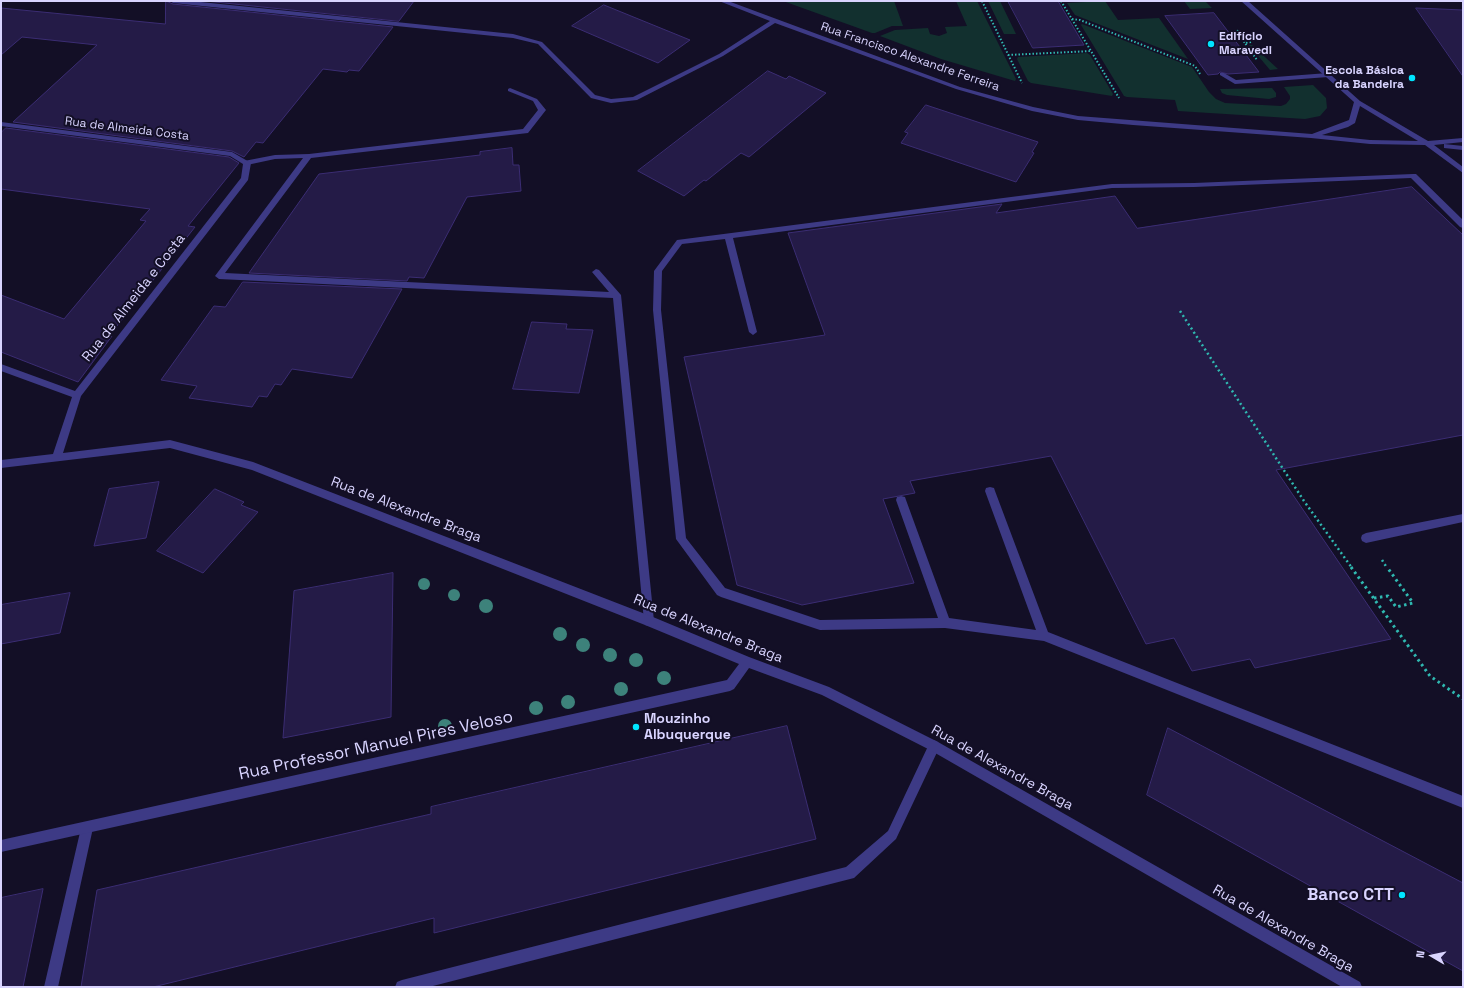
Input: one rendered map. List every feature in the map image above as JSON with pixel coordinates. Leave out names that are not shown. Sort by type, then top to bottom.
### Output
[{"type":"street","points":[[173,1],[513,36],[540,43],[593,97],[611,101],[635,99],[721,55],[774,21]]},
{"type":"street","name":"Rua Francisco Alexandre Ferreira","points":[[722,1],[958,88],[1032,109],[1078,118],[1132,123],[1311,136],[1370,142],[1427,143]]},
{"type":"street","points":[[1244,1],[1358,102],[1427,143],[1463,171]]},
{"type":"street","points":[[1222,74],[1235,82],[1328,75]]},
{"type":"street","points":[[247,163],[275,157],[309,156],[524,131],[542,110],[535,100],[510,90]]},
{"type":"street","name":"Rua Francisco Alexandre Ferreira","points":[[1311,136],[1345,125],[1352,121],[1358,102]]},
{"type":"street","name":"Rua de Almeida Costa","points":[[1,124],[232,154],[247,163]]},
{"type":"street","points":[[1427,143],[1463,140]]},
{"type":"street","points":[[1427,143],[1463,148]]},
{"type":"street","points":[[309,156],[219,276],[617,295]]},
{"type":"street","name":"Rua de Almeida e Costa","points":[[57,456],[77,395],[245,178],[247,163]]},
{"type":"street","points":[[1463,225],[1413,176],[1112,186],[680,242],[658,271],[657,310],[681,539],[721,592],[820,625],[945,623],[1044,636],[1463,802]]},
{"type":"street","points":[[728,236],[753,332]]},
{"type":"street","points":[[596,272],[617,295],[649,621]]},
{"type":"street","points":[[1,367],[77,395]]},
{"type":"street","name":"Rua de Alexandre Braga","points":[[1,464],[57,456],[170,444],[253,466],[649,621],[747,662],[825,692],[934,746],[1355,987]]},
{"type":"street","points":[[990,491],[1044,636]]},
{"type":"street","points":[[901,500],[945,623]]},
{"type":"street","points":[[1366,538],[1463,518]]},
{"type":"street","name":"Rua Professor Manuel Pires Veloso","points":[[1,846],[730,685],[747,662]]},
{"type":"street","points":[[402,987],[849,873],[892,835],[934,746]]},
{"type":"street","points":[[50,987],[87,828]]},
{"type":"path","points":[[982,1],[1023,84]]},
{"type":"path","points":[[1061,1],[1119,98]]},
{"type":"path","points":[[1072,19],[1080,20],[1195,66],[1204,78]]},
{"type":"path","points":[[1238,30],[1236,33],[1245,43]]},
{"type":"path","points":[[1008,55],[1091,51]]},
{"type":"path","points":[[1180,311],[1304,501],[1430,676],[1463,699]]},
{"type":"path","points":[[1366,538],[1413,603],[1396,607],[1388,596],[1374,598]]},
{"type":"green space","points":[[783,1],[894,1],[903,26],[892,26],[872,33]]},
{"type":"green space","points":[[956,1],[977,1],[1016,79],[1015,81],[941,59],[880,36],[895,30],[928,28],[930,34],[939,36],[947,33],[945,27],[967,26]]},
{"type":"green space","points":[[988,1],[1000,1],[1016,34],[1004,34]]},
{"type":"green space","points":[[1105,1],[1118,20],[1159,18],[1188,59],[1075,15],[1067,3]]},
{"type":"green space","points":[[1184,1],[1205,1],[1212,8],[1190,9]]},
{"type":"green space","points":[[1082,24],[1192,67],[1209,92],[1216,99],[1225,103],[1281,106],[1286,104],[1290,99],[1290,96],[1284,87],[1313,85],[1326,98],[1327,108],[1320,116],[1305,119],[1178,111],[1175,100],[1124,96],[1081,25]]},
{"type":"green space","points":[[1249,45],[1252,45],[1278,69],[1270,70]]},
{"type":"green space","points":[[1087,53],[1090,55],[1113,94],[1112,96],[1031,83],[1028,81],[1017,59],[1018,57]]},
{"type":"green space","points":[[1272,88],[1276,93],[1276,97],[1269,99],[1227,95],[1222,93],[1220,89]]},
{"type":"building","points":[[166,1],[173,4],[393,27],[359,71],[349,70],[347,72],[323,69],[263,143],[256,142],[244,157],[232,151],[13,122],[97,45],[22,37],[1,55],[1,8],[165,24]]},
{"type":"building","points":[[206,1],[414,1],[399,21]]},
{"type":"building","points":[[1008,1],[1058,1],[1084,45],[1033,48]]},
{"type":"building","points":[[604,5],[690,40],[658,63],[572,26]]},
{"type":"building","points":[[1416,8],[1463,10],[1463,76]]},
{"type":"building","name":"Edifício Maravedi","points":[[1214,13],[1259,72],[1228,74],[1220,72],[1218,74],[1208,75],[1165,16]]},
{"type":"building","points":[[768,71],[786,79],[789,76],[826,93],[749,157],[741,153],[706,181],[704,180],[684,196],[638,171]]},
{"type":"building","points":[[926,105],[1038,142],[1032,152],[1034,153],[1016,182],[901,143],[908,133],[905,132]]},
{"type":"building","points":[[6,128],[229,157],[239,163],[188,226],[195,227],[109,336],[112,336],[78,382],[1,352],[1,295],[64,319],[146,221],[140,220],[150,209],[1,189],[1,133]]},
{"type":"building","points":[[512,148],[513,165],[519,165],[521,191],[467,197],[424,278],[409,277],[407,281],[249,273],[319,174],[480,155],[480,152]]},
{"type":"building","points":[[1412,187],[1463,235],[1463,435],[1276,470],[1391,639],[1255,668],[1250,659],[1192,671],[1174,638],[1146,644],[1051,456],[910,481],[915,493],[883,499],[914,583],[802,605],[737,585],[684,357],[825,335],[788,233],[1002,204],[996,213],[1115,196],[1137,228]]},
{"type":"building","points":[[243,282],[402,289],[352,378],[292,369],[281,385],[275,384],[267,397],[259,396],[252,407],[189,398],[197,386],[161,380],[214,306],[225,307]]},
{"type":"building","points":[[532,322],[567,324],[566,329],[593,330],[579,393],[513,389]]},
{"type":"building","points":[[159,482],[146,538],[94,546],[109,489]]},
{"type":"building","points":[[215,489],[244,502],[241,505],[258,512],[203,573],[157,551]]},
{"type":"building","points":[[393,573],[391,717],[283,738],[294,591]]},
{"type":"building","points":[[70,593],[60,633],[1,644],[1,605]]},
{"type":"building","points":[[787,726],[816,839],[434,933],[434,918],[153,987],[81,987],[97,890],[431,814],[431,807]]},
{"type":"building","points":[[1168,728],[1463,883],[1463,971],[1147,795]]},
{"type":"building","points":[[43,889],[23,987],[1,987],[1,898]]},
{"type":"place","name":"Edifício Maravedi","points":[[1211,44]]},
{"type":"place","name":"Escola Básica da Bandeira","points":[[1412,78]]},
{"type":"place","name":"Mouzinho Albuquerque","points":[[636,727]]},
{"type":"place","name":"Banco CTT","points":[[1402,895]]}]
